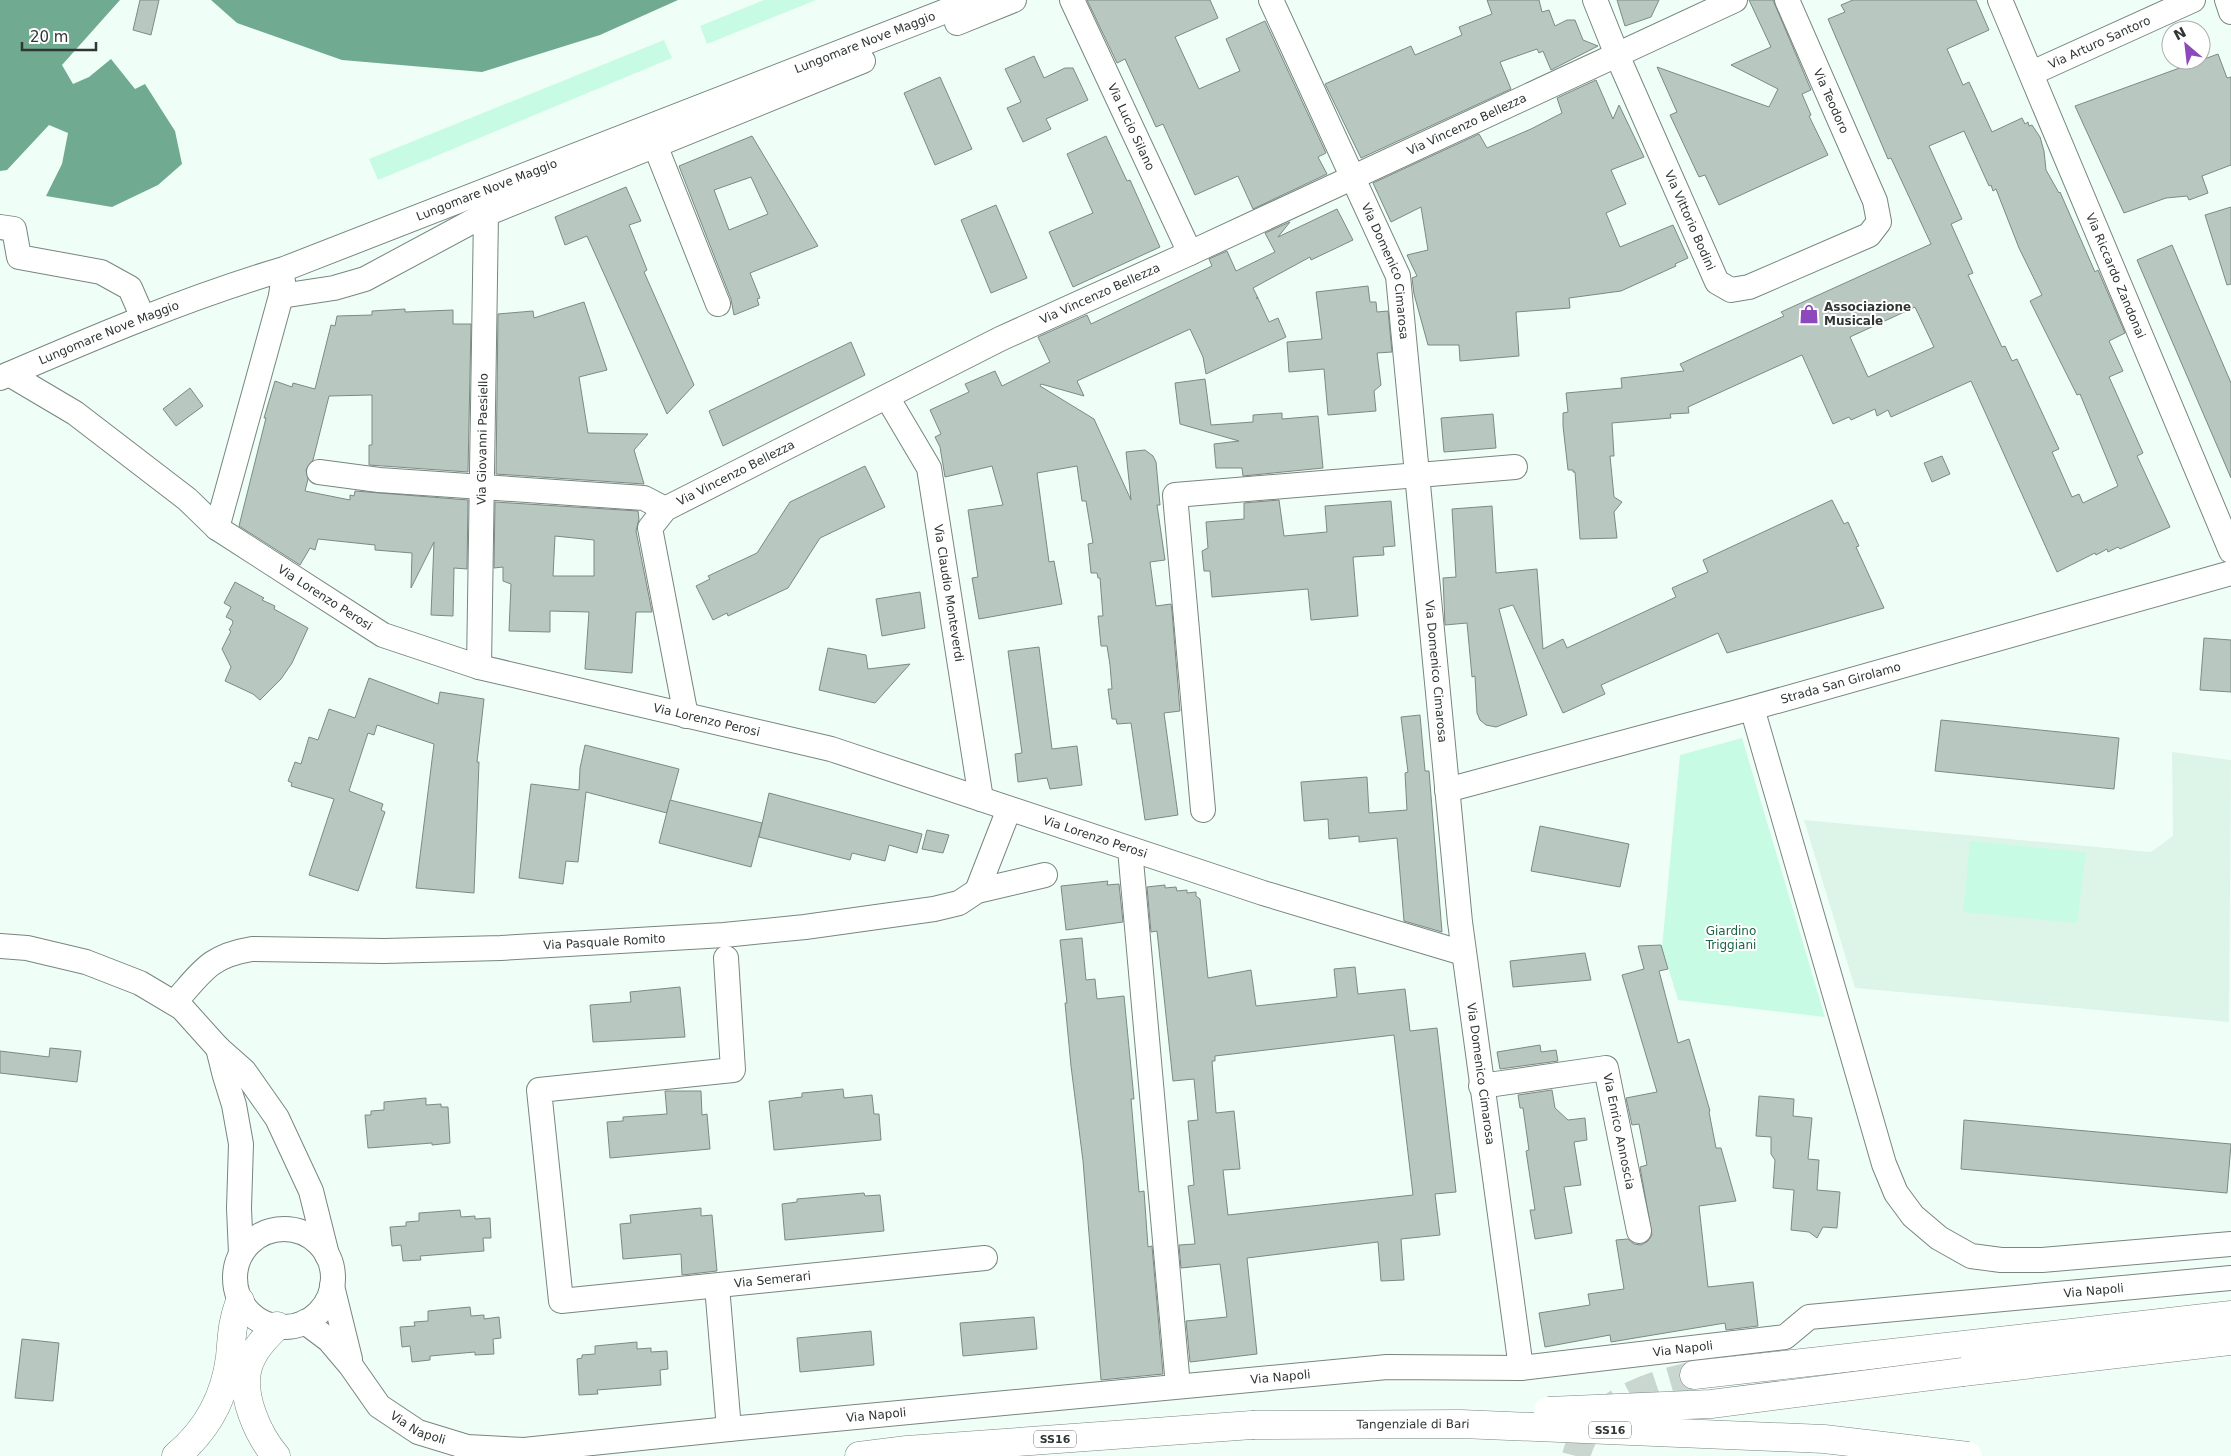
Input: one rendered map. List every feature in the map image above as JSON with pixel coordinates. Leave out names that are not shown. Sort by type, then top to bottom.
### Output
[{"type":"highway","points":[[176,1456],[189,1445],[211,1417],[224,1388],[230,1358],[233,1319],[240,1301]]},
{"type":"highway","points":[[1694,1376],[2231,1315]]},
{"type":"highway","points":[[276,1456],[255,1423],[247,1396],[248,1368],[259,1344],[277,1326]]},
{"type":"highway","points":[[1252,1425],[1711,1404],[2231,1341]]},
{"type":"highway","name":"Tangenziale di Bari","points":[[859,1456],[907,1450],[1252,1425],[1461,1424],[1824,1439],[1968,1456]]},
{"type":"street","name":"Lungomare Nove Maggio","points":[[5,376],[143,318],[226,286],[284,269],[974,0]]},
{"type":"street","points":[[281,296],[334,288],[365,279],[486,214],[1014,0]]},
{"type":"street","name":"Via Lucio Silano","points":[[1072,0],[1190,253]]},
{"type":"street","name":"Via Domenico Cimarosa","points":[[1271,0],[1398,276],[1463,953],[1521,1368]]},
{"type":"street","name":"Via Vittorio Bodini","points":[[1595,0],[1617,56],[1717,282],[1731,290],[1749,287],[1869,235],[1879,222],[1875,201]]},
{"type":"street","name":"Via Vincenzo Bellezza","points":[[686,716],[650,528],[664,509],[1000,339],[1736,0]]},
{"type":"street","name":"Via Teodoro","points":[[1786,0],[1875,201]]},
{"type":"street","name":"Via Riccardo Zandonai","points":[[2000,0],[2231,551]]},
{"type":"street","name":"Via Arturo Santoro","points":[[2032,73],[2193,0]]},
{"type":"street","points":[[2227,0],[2231,12]]},
{"type":"street","points":[[655,145],[718,304]]},
{"type":"street","name":"Via Giovanni Paesiello","points":[[479,667],[486,214]]},
{"type":"street","points":[[0,227],[14,229],[19,257],[100,272],[130,288],[143,318]]},
{"type":"street","points":[[217,528],[281,296],[284,269]]},
{"type":"street","name":"Via Lorenzo Perosi","points":[[5,376],[74,413],[187,499],[217,528],[382,635],[479,667],[831,749],[1263,892],[1463,953]]},
{"type":"street","name":"Via Claudio Monteverdi","points":[[886,397],[929,468],[981,799]]},
{"type":"street","points":[[1203,810],[1174,496],[1515,467]]},
{"type":"street","points":[[319,472],[379,480],[482,485],[644,498],[664,509]]},
{"type":"street","name":"Strada San Girolamo","points":[[1447,790],[1752,708],[2231,573]]},
{"type":"street","points":[[1752,708],[1884,1164],[1896,1193],[1913,1216],[1939,1238],[1971,1256],[2001,1260],[2042,1260],[2231,1244]]},
{"type":"street","points":[[976,891],[1008,809]]},
{"type":"street","points":[[1130,849],[1178,1386]]},
{"type":"street","name":"Via Pasquale Romito","points":[[175,1002],[209,964],[231,952],[252,949],[384,951],[501,948],[724,935],[805,927],[934,909],[959,903],[976,891],[1045,875]]},
{"type":"street","points":[[0,946],[27,948],[86,962],[140,984],[175,1002],[218,1048],[244,1071],[277,1118],[311,1191],[332,1270],[332,1286],[327,1301],[318,1313],[305,1322],[291,1326],[277,1326],[262,1322],[250,1313],[240,1301],[235,1285],[235,1277],[241,1254],[239,1208],[241,1144],[234,1105],[224,1076],[218,1048]]},
{"type":"street","name":"Via Semerari","points":[[726,958],[733,1070],[539,1090],[561,1301],[985,1258]]},
{"type":"street","name":"Via Enrico Annoscia","points":[[1481,1086],[1606,1068],[1639,1231]]},
{"type":"street","points":[[241,1254],[257,1238],[277,1229],[292,1229],[306,1234],[318,1243],[327,1254]]},
{"type":"street","name":"Via Napoli","points":[[305,1322],[329,1340],[351,1366],[379,1406],[418,1432],[467,1447],[524,1450],[1387,1367],[1521,1368],[1785,1337],[1809,1317],[2231,1278]]},
{"type":"street","name":"Via Napoli","points":[[332,1286],[351,1366]]},
{"type":"street","points":[[717,1286],[729,1429]]},
{"type":"shaded area","points":[[0,0],[120,0],[62,65],[73,84],[89,77],[111,59],[135,89],[145,84],[175,131],[182,164],[158,185],[112,207],[46,196],[62,164],[68,133],[49,125],[7,170],[0,171]]},
{"type":"shaded area","points":[[211,0],[678,0],[600,35],[482,72],[342,60],[237,23]]},
{"type":"shaded area","points":[[2172,752],[2231,760],[2229,1022],[1855,988],[1804,820],[2151,852],[2173,836]]},
{"type":"green space","points":[[764,0],[816,0],[707,44],[700,26]]},
{"type":"green space","points":[[664,40],[672,58],[378,180],[369,159]]},
{"type":"green space","name":"Giardino Triggiani","points":[[1742,738],[1825,1017],[1678,1000],[1662,947],[1680,755]]},
{"type":"green space","points":[[1970,841],[2086,852],[2077,923],[1963,912]]},
{"type":"building","points":[[140,0],[159,0],[151,35],[133,30]]},
{"type":"building","points":[[1087,0],[1210,0],[1218,18],[1175,37],[1199,89],[1240,71],[1226,39],[1265,21],[1326,153],[1318,157],[1327,174],[1253,209],[1238,176],[1195,195],[1163,124],[1156,127],[1125,59],[1117,63]]},
{"type":"building","points":[[1487,0],[1539,0],[1542,12],[1549,10],[1555,26],[1567,20],[1575,20],[1583,40],[1598,46],[1551,70],[1543,51],[1539,53],[1537,49],[1500,62],[1511,89],[1361,158],[1325,84],[1411,46],[1415,55],[1462,35],[1459,27],[1492,14]]},
{"type":"building","points":[[1617,0],[1659,0],[1651,17],[1625,26]]},
{"type":"building","points":[[1749,0],[1773,0],[1811,90],[1802,94],[1811,115],[1809,116],[1828,155],[1719,205],[1705,175],[1699,177],[1670,115],[1677,112],[1657,67],[1769,107],[1778,89],[1731,65],[1771,47]]},
{"type":"building","points":[[1853,0],[1976,0],[1989,30],[1947,49],[1963,85],[1969,82],[1992,132],[2022,118],[2025,124],[2028,122],[2029,126],[2032,125],[2040,137],[2046,170],[2060,192],[2095,272],[2098,270],[2125,333],[2109,341],[2123,371],[2109,377],[2143,453],[2137,456],[2170,527],[2120,549],[2118,547],[2108,552],[2107,549],[2096,555],[2095,553],[2057,572],[1971,381],[1891,417],[1888,410],[1877,416],[1875,409],[1851,420],[1849,417],[1833,424],[1802,355],[1688,407],[1689,413],[1670,414],[1671,418],[1612,423],[1614,456],[1610,456],[1614,497],[1622,502],[1614,512],[1617,538],[1580,539],[1575,472],[1568,470],[1563,426],[1563,413],[1568,412],[1566,393],[1622,388],[1621,378],[1684,371],[1680,364],[1784,316],[1781,312],[1931,244],[1891,158],[1888,159],[1828,19],[1845,12],[1841,5]],"holes":[[[1964,131],[1989,186],[1991,185],[1993,191],[1996,189],[2019,248],[2042,295],[2030,301],[2077,395],[2080,394],[2118,486],[2083,503],[2079,494],[2072,497],[2052,452],[2059,449],[2017,359],[2012,361],[2005,346],[2002,347],[1968,275],[1973,273],[1951,224],[1962,219],[1929,146]],[[1915,307],[1934,347],[1868,377],[1850,337]]]},
{"type":"building","points":[[2218,54],[2227,78],[2231,77],[2231,165],[2202,176],[2208,193],[2189,200],[2187,196],[2166,198],[2124,213],[2075,106],[2174,70],[2211,70],[2211,57]]},
{"type":"building","points":[[1034,56],[1044,78],[1065,68],[1073,68],[1088,100],[1046,119],[1051,129],[1023,142],[1007,108],[1021,102],[1005,69]]},
{"type":"building","points":[[940,77],[972,149],[935,165],[904,93]]},
{"type":"building","points":[[1596,80],[1613,119],[1619,105],[1644,157],[1611,170],[1626,204],[1606,213],[1620,247],[1673,225],[1688,258],[1675,264],[1676,266],[1621,291],[1569,298],[1570,308],[1516,312],[1519,356],[1460,361],[1459,345],[1428,345],[1414,294],[1412,278],[1417,276],[1407,255],[1428,250],[1421,207],[1391,222],[1373,183],[1479,134],[1487,148],[1531,129],[1562,113],[1557,98]]},
{"type":"building","points":[[752,136],[818,246],[750,273],[760,298],[757,299],[759,305],[734,315],[731,299],[679,166]],"holes":[[[751,177],[768,214],[729,230],[714,190]]]},
{"type":"building","points":[[1106,136],[1127,181],[1130,180],[1160,247],[1073,287],[1049,232],[1093,213],[1067,154]]},
{"type":"building","points":[[626,187],[641,221],[629,225],[647,270],[644,272],[694,385],[667,414],[587,236],[565,245],[555,217]]},
{"type":"building","points":[[996,205],[1027,278],[991,293],[961,220]]},
{"type":"building","points":[[2231,207],[2231,284],[2227,285],[2205,215]]},
{"type":"building","points":[[1337,209],[1353,240],[1311,260],[1310,257],[1253,288],[1269,322],[1278,318],[1286,337],[1206,374],[1203,357],[1190,329],[1077,381],[1084,396],[1041,384],[1040,386],[1094,419],[1131,500],[1126,452],[1145,450],[1153,456],[1156,462],[1160,505],[1157,505],[1165,560],[1150,562],[1156,606],[1171,604],[1172,611],[1180,711],[1164,713],[1178,815],[1145,820],[1131,723],[1117,724],[1116,719],[1112,719],[1108,689],[1112,689],[1110,665],[1107,646],[1101,646],[1098,616],[1103,616],[1100,578],[1098,578],[1097,573],[1091,573],[1088,544],[1093,543],[1086,501],[1082,501],[1077,466],[1037,473],[1049,562],[1054,561],[1062,604],[979,619],[972,578],[978,577],[968,510],[1003,505],[992,466],[945,477],[940,447],[935,437],[941,434],[930,410],[969,392],[965,384],[995,371],[1002,386],[1050,362],[1038,337],[1087,315],[1091,324],[1212,266],[1209,259],[1227,251],[1236,271],[1275,252],[1265,233],[1290,222],[1278,237]]},
{"type":"building","points":[[2172,245],[2231,383],[2231,478],[2137,260]]},
{"type":"building","points":[[1368,286],[1370,302],[1376,302],[1377,312],[1388,311],[1392,352],[1377,353],[1381,385],[1374,391],[1376,411],[1328,415],[1324,369],[1289,372],[1287,342],[1322,339],[1316,292]]},
{"type":"building","points":[[584,302],[607,370],[579,377],[588,433],[648,434],[634,450],[644,484],[496,474],[498,314],[533,311],[534,318]]},
{"type":"building","points":[[405,309],[405,312],[453,310],[453,324],[471,324],[468,472],[369,465],[369,445],[372,445],[372,395],[329,396],[313,460],[306,470],[308,479],[305,491],[350,500],[350,495],[354,496],[355,491],[468,500],[467,569],[454,568],[453,616],[431,615],[434,542],[411,588],[412,553],[375,550],[375,545],[318,539],[315,550],[310,548],[300,565],[239,526],[266,418],[264,418],[275,381],[292,387],[293,383],[315,389],[331,325],[335,326],[337,316],[372,315],[372,311]]},
{"type":"building","points":[[851,342],[865,375],[723,446],[709,411]]},
{"type":"building","points":[[1205,379],[1211,425],[1253,422],[1253,415],[1282,413],[1282,419],[1318,416],[1323,468],[1243,476],[1242,468],[1216,468],[1214,444],[1239,441],[1180,424],[1175,383]]},
{"type":"building","points":[[190,388],[203,406],[176,426],[163,409]]},
{"type":"building","points":[[1493,414],[1496,448],[1444,452],[1441,418]]},
{"type":"building","points":[[1942,456],[1950,474],[1932,482],[1924,463]]},
{"type":"building","points":[[865,466],[885,507],[820,538],[788,588],[728,616],[727,613],[713,620],[696,586],[710,579],[708,576],[757,553],[790,502]]},
{"type":"building","points":[[1279,500],[1284,536],[1327,532],[1325,506],[1391,501],[1395,546],[1383,547],[1384,555],[1353,557],[1358,616],[1311,620],[1308,589],[1212,597],[1210,571],[1204,571],[1202,551],[1208,548],[1206,522],[1244,519],[1244,503]]},
{"type":"building","points":[[1832,500],[1844,524],[1848,522],[1859,546],[1856,547],[1884,608],[1727,653],[1718,633],[1601,685],[1605,694],[1563,713],[1513,605],[1499,609],[1527,715],[1496,727],[1486,725],[1480,720],[1477,713],[1475,676],[1472,677],[1467,623],[1445,625],[1443,578],[1456,577],[1452,509],[1492,506],[1496,573],[1537,569],[1543,649],[1563,639],[1567,648],[1676,597],[1672,588],[1708,572],[1703,560]]},
{"type":"building","points":[[495,502],[638,511],[639,519],[636,531],[652,612],[636,612],[632,673],[585,669],[589,612],[550,611],[550,632],[509,631],[511,584],[503,581],[503,567],[494,568]],"holes":[[[555,536],[594,540],[594,576],[553,576]]]},
{"type":"building","points":[[235,582],[264,598],[262,600],[275,606],[274,609],[308,628],[292,663],[281,679],[260,700],[253,694],[225,681],[231,667],[222,649],[233,623],[232,620],[226,617],[231,607],[224,603]]},
{"type":"building","points":[[920,592],[925,628],[882,636],[876,599]]},
{"type":"building","points":[[2204,638],[2231,640],[2231,692],[2200,690]]},
{"type":"building","points":[[1039,647],[1052,749],[1077,746],[1082,785],[1050,789],[1047,778],[1018,782],[1015,754],[1022,753],[1008,651]]},
{"type":"building","points":[[828,648],[866,655],[868,669],[910,664],[875,703],[819,690]]},
{"type":"building","points":[[369,678],[438,704],[440,692],[484,699],[477,762],[479,762],[474,893],[416,888],[434,744],[377,725],[374,735],[368,733],[349,791],[383,804],[381,810],[385,812],[358,891],[309,875],[334,799],[291,786],[292,783],[288,781],[295,762],[301,764],[309,737],[318,740],[329,709],[355,718]]},
{"type":"building","points":[[1420,715],[1425,771],[1429,771],[1442,932],[1404,921],[1397,838],[1359,842],[1359,836],[1329,839],[1328,819],[1304,821],[1301,782],[1367,777],[1369,813],[1407,810],[1405,773],[1408,772],[1401,717]]},
{"type":"building","points":[[1941,720],[2119,738],[2114,789],[1935,771]]},
{"type":"building","points":[[585,745],[679,769],[667,813],[586,792],[578,862],[566,861],[563,884],[519,878],[531,784],[579,790],[580,768]]},
{"type":"building","points":[[769,793],[922,834],[917,853],[889,845],[885,861],[852,853],[850,860],[759,837]]},
{"type":"building","points":[[670,800],[762,823],[751,867],[659,843]]},
{"type":"building","points":[[1540,826],[1629,844],[1620,887],[1531,871]]},
{"type":"building","points":[[927,830],[949,835],[943,853],[922,849]]},
{"type":"building","points":[[1108,881],[1107,885],[1119,884],[1123,922],[1066,930],[1061,886]]},
{"type":"building","points":[[1165,885],[1165,888],[1176,887],[1177,891],[1187,890],[1187,893],[1196,892],[1196,896],[1200,899],[1208,978],[1251,970],[1256,1006],[1337,997],[1334,969],[1355,967],[1358,994],[1405,989],[1410,1031],[1437,1028],[1456,1192],[1435,1194],[1440,1235],[1401,1239],[1404,1280],[1381,1281],[1378,1242],[1247,1258],[1257,1354],[1190,1362],[1186,1321],[1227,1317],[1220,1264],[1181,1268],[1179,1245],[1195,1244],[1188,1186],[1194,1185],[1188,1121],[1198,1120],[1194,1079],[1173,1081],[1157,931],[1151,932],[1147,887]],"holes":[[[1394,1035],[1413,1195],[1228,1215],[1223,1170],[1240,1169],[1234,1111],[1216,1113],[1212,1061],[1215,1061],[1215,1056]]]},
{"type":"building","points":[[1082,938],[1086,980],[1095,979],[1097,999],[1124,996],[1134,1099],[1131,1099],[1139,1192],[1144,1191],[1148,1247],[1152,1246],[1163,1374],[1101,1380],[1083,1161],[1071,1066],[1060,940]]},
{"type":"building","points":[[1661,945],[1668,969],[1659,971],[1678,1043],[1689,1039],[1710,1111],[1716,1148],[1721,1148],[1736,1201],[1699,1206],[1708,1287],[1753,1282],[1758,1326],[1726,1330],[1725,1323],[1611,1342],[1610,1335],[1545,1347],[1539,1313],[1590,1305],[1588,1294],[1624,1289],[1616,1240],[1628,1239],[1634,1244],[1641,1245],[1648,1241],[1652,1235],[1640,1167],[1647,1165],[1639,1124],[1632,1125],[1626,1098],[1657,1092],[1622,975],[1644,969],[1638,946]]},
{"type":"building","points":[[1585,953],[1591,980],[1513,987],[1510,961]]},
{"type":"building","points":[[680,987],[685,1037],[593,1042],[590,1005],[631,1002],[630,992]]},
{"type":"building","points":[[1540,1045],[1541,1052],[1556,1050],[1558,1061],[1500,1069],[1497,1052]]},
{"type":"building","points":[[50,1048],[81,1051],[77,1082],[0,1073],[0,1051],[49,1057]]},
{"type":"building","points":[[843,1089],[844,1098],[872,1095],[874,1114],[879,1114],[881,1140],[774,1150],[769,1101],[802,1097],[802,1093]]},
{"type":"building","points":[[1552,1090],[1555,1108],[1568,1120],[1585,1118],[1587,1140],[1574,1142],[1581,1185],[1564,1187],[1572,1233],[1535,1239],[1530,1210],[1535,1210],[1526,1151],[1529,1150],[1523,1108],[1520,1108],[1518,1095]]},
{"type":"building","points":[[665,1091],[701,1091],[702,1115],[707,1114],[710,1149],[610,1158],[607,1122],[623,1121],[623,1117],[667,1114]]},
{"type":"building","points":[[1759,1096],[1794,1099],[1793,1116],[1812,1118],[1808,1159],[1819,1160],[1817,1190],[1840,1192],[1837,1228],[1823,1227],[1817,1238],[1809,1232],[1791,1230],[1794,1190],[1773,1188],[1775,1160],[1771,1154],[1771,1137],[1756,1136]]},
{"type":"building","points":[[426,1098],[426,1105],[441,1104],[441,1107],[448,1107],[450,1143],[368,1148],[365,1115],[371,1115],[371,1111],[384,1110],[384,1102]]},
{"type":"building","points":[[1964,1120],[2231,1144],[2227,1193],[1961,1169]]},
{"type":"building","points":[[864,1193],[865,1196],[880,1195],[884,1231],[785,1240],[782,1204],[797,1202],[797,1199]]},
{"type":"building","points":[[701,1208],[701,1216],[712,1215],[717,1271],[682,1275],[681,1254],[623,1259],[620,1224],[631,1223],[630,1215]]},
{"type":"building","points":[[460,1210],[461,1217],[475,1216],[475,1219],[490,1218],[491,1238],[483,1238],[484,1251],[420,1256],[421,1260],[403,1261],[401,1245],[392,1246],[390,1227],[406,1226],[406,1222],[419,1221],[419,1213]]},
{"type":"building","points":[[470,1307],[471,1316],[484,1315],[484,1319],[499,1317],[501,1338],[493,1339],[494,1354],[475,1355],[475,1352],[430,1356],[430,1360],[412,1362],[410,1346],[402,1347],[400,1327],[415,1326],[414,1322],[428,1321],[428,1311]]},
{"type":"building","points":[[1034,1317],[1037,1349],[963,1356],[960,1323]]},
{"type":"building","points":[[871,1331],[874,1365],[800,1372],[797,1338]]},
{"type":"building","points":[[22,1339],[59,1343],[53,1401],[15,1398]]},
{"type":"building","points":[[637,1342],[637,1349],[651,1348],[651,1352],[667,1351],[668,1369],[660,1370],[661,1385],[597,1390],[598,1394],[579,1395],[577,1359],[582,1358],[582,1355],[595,1354],[595,1346]]},
{"type":"tunnel","points":[[1576,1456],[1583,1438],[1607,1410],[1640,1391],[1694,1375]]},
{"type":"place","name":"Associazione Musicale","points":[[1809,314]]}]
